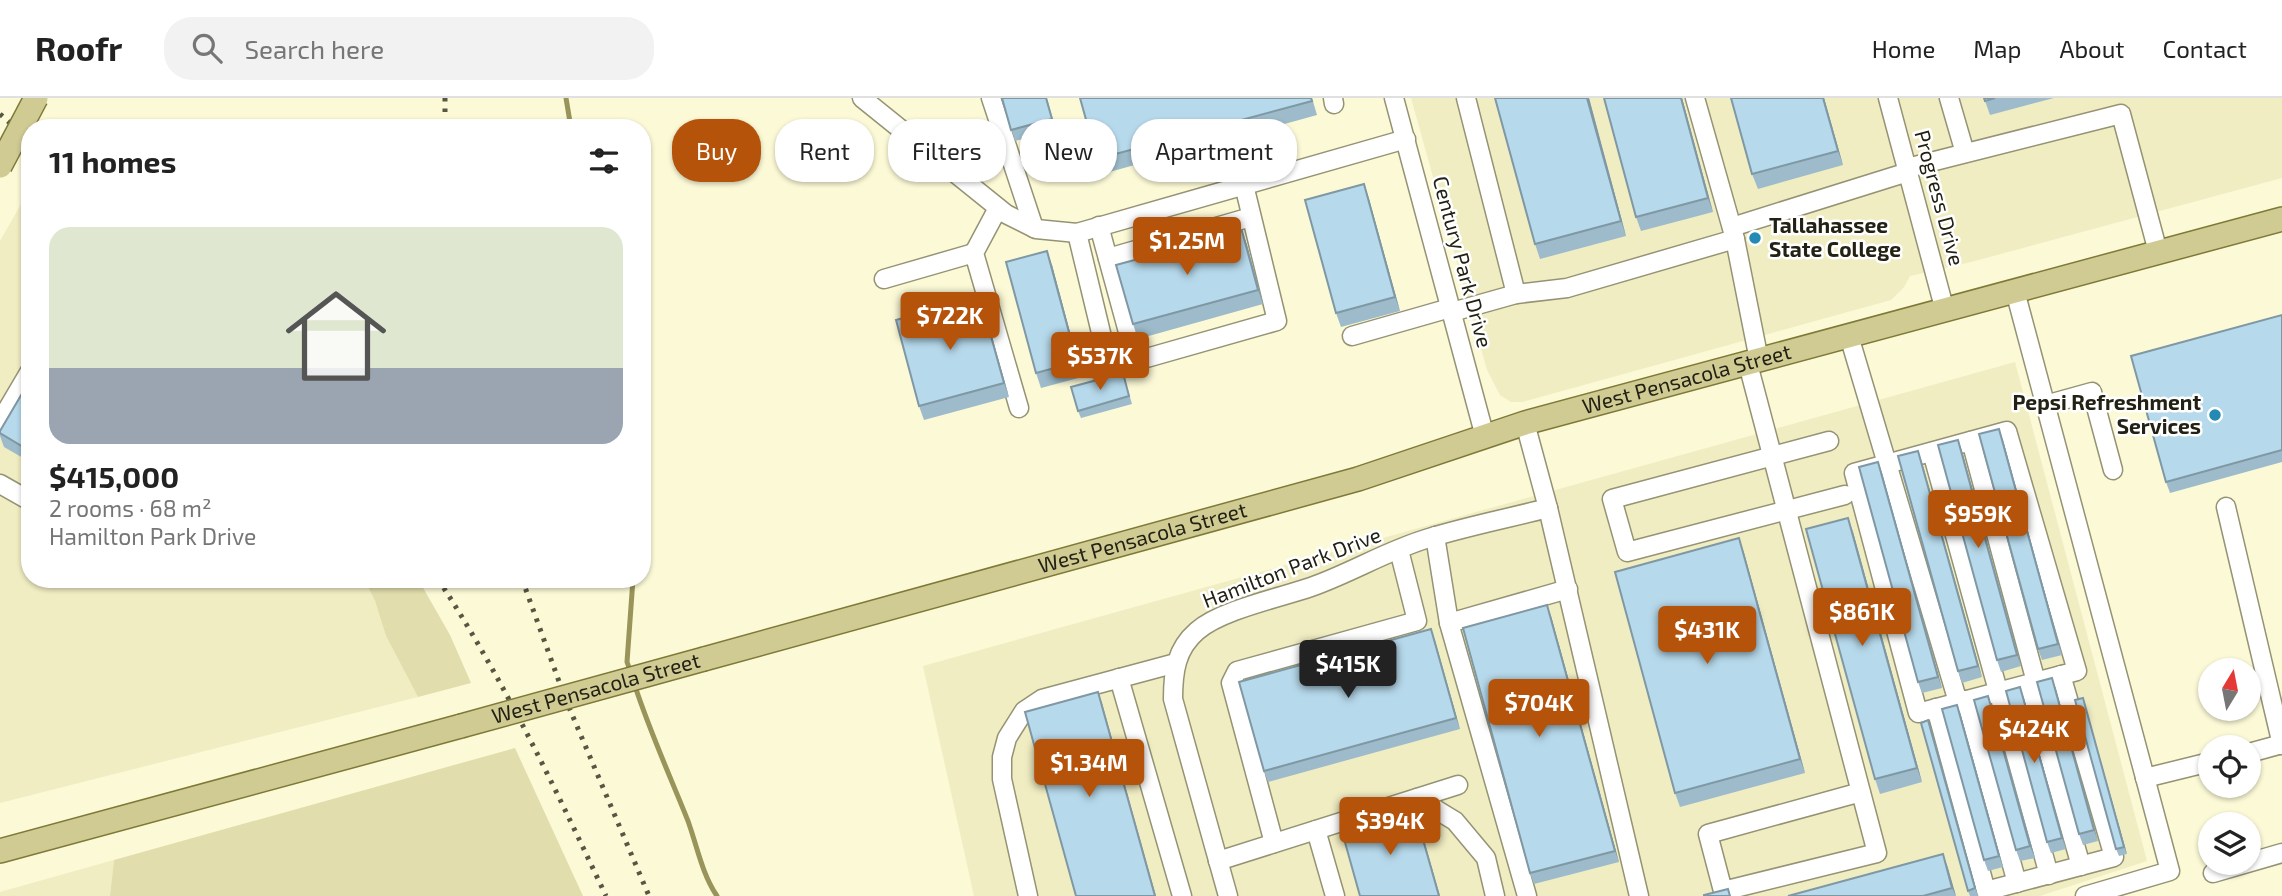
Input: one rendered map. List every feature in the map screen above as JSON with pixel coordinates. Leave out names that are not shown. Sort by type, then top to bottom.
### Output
[{"type":"main road","points":[[25,119],[36,98]]},
{"type":"main road","points":[[0,166],[21,126]]},
{"type":"main road","name":"West Pensacola Street","points":[[0,851],[1346,483],[1525,423],[2282,219]]},
{"type":"street","points":[[862,98],[998,208],[1046,232],[1077,233],[1406,139]]},
{"type":"street","points":[[992,98],[1028,225]]},
{"type":"street","name":"Century Park Drive","points":[[1394,98],[1485,437]]},
{"type":"street","points":[[1466,98],[1516,294]]},
{"type":"street","points":[[1695,98],[1733,233],[1772,456],[1787,510],[1861,792],[1877,853],[1723,891],[1709,834],[1861,792]]},
{"type":"street","name":"Progress Drive","points":[[1888,98],[1945,311]]},
{"type":"street","points":[[1949,98],[1965,153]]},
{"type":"street","points":[[1352,336],[1516,294],[1567,288],[1733,233],[1908,170],[2121,114],[2158,252]]},
{"type":"street","points":[[1099,226],[1136,361],[1265,325],[1277,321],[1244,185]]},
{"type":"street","points":[[998,208],[974,253],[1019,408]]},
{"type":"street","points":[[1108,258],[1251,217]]},
{"type":"street","points":[[1077,233],[1109,366]]},
{"type":"street","points":[[884,279],[974,253]]},
{"type":"street","points":[[2015,291],[2170,872],[2085,896]]},
{"type":"street","points":[[1850,337],[2017,883]]},
{"type":"street","points":[[0,422],[21,386]]},
{"type":"street","points":[[2046,405],[2092,392],[2113,470]]},
{"type":"street","points":[[1525,423],[1568,589],[1639,896]]},
{"type":"street","points":[[2007,431],[2077,671],[1919,713],[1854,473],[1931,452],[2007,431]]},
{"type":"street","points":[[1829,441],[1612,499],[1627,552],[1845,495]]},
{"type":"street","points":[[1971,441],[2081,866]]},
{"type":"street","points":[[1931,452],[2049,875]]},
{"type":"street","points":[[0,484],[21,496]]},
{"type":"street","points":[[2226,507],[2282,745],[2261,749]]},
{"type":"street","name":"Hamilton Park Drive","points":[[1228,896],[1173,699],[1173,673],[1186,642],[1214,619],[1315,586],[1435,536],[1548,508]]},
{"type":"street","points":[[1435,536],[1450,622],[1527,896]]},
{"type":"street","points":[[1274,843],[1231,683],[1237,671],[1417,621],[1399,550]]},
{"type":"street","points":[[1450,622],[1568,589]]},
{"type":"street","points":[[1028,896],[1002,779],[1002,757],[1007,738],[1024,712],[1042,699],[1176,663]]},
{"type":"street","points":[[1936,708],[1986,891],[2049,875],[2114,858],[2061,676]]},
{"type":"street","points":[[1119,678],[1182,896]]},
{"type":"street","points":[[2145,778],[2198,765]]},
{"type":"street","points":[[1218,861],[1458,785]]},
{"type":"street","points":[[1417,798],[1455,821],[1486,858],[1494,896]]},
{"type":"street","points":[[1316,830],[1335,896]]},
{"type":"street","points":[[2261,859],[2282,853]]},
{"type":"shaded area","name":"Tallahassee State College","points":[[1411,98],[2282,98],[2282,178],[1910,276],[1904,287],[1891,300],[1522,402],[1511,402],[1500,395],[1487,370]]},
{"type":"shaded area","points":[[21,204],[21,588],[368,588],[386,636],[418,697],[0,803],[0,241]]},
{"type":"shaded area","points":[[2015,362],[2147,861],[2040,896],[974,896],[923,666]]},
{"type":"shaded area","points":[[368,588],[423,588],[450,635],[471,683],[418,697],[386,636]]},
{"type":"shaded area","points":[[515,748],[583,896],[110,896],[114,860]]},
{"type":"shaded area","points":[[114,860],[110,896],[0,896],[0,892]]},
{"type":"building","points":[[1002,98],[1046,98],[1052,119],[1020,119],[1020,128],[1011,130]]},
{"type":"building","points":[[1080,98],[1311,98],[1312,101],[1245,119],[1131,119],[1131,150],[1117,154],[1117,119],[1086,119]]},
{"type":"building","points":[[1495,98],[1587,98],[1621,221],[1535,244]]},
{"type":"building","points":[[1604,98],[1681,98],[1708,198],[1636,217]]},
{"type":"building","points":[[1731,98],[1823,98],[1838,151],[1752,174]]},
{"type":"building","points":[[1364,184],[1395,297],[1336,313],[1305,200]]},
{"type":"building","points":[[1242,231],[1258,290],[1133,324],[1116,265]]},
{"type":"building","points":[[1047,251],[1077,362],[1036,373],[1006,262]]},
{"type":"building","points":[[980,297],[1004,383],[919,406],[896,320]]},
{"type":"building","name":"Pepsi Refreshment Services","points":[[2282,315],[2282,450],[2166,482],[2131,356]]},
{"type":"building","points":[[1123,373],[1129,396],[1078,411],[1071,387]]},
{"type":"building","points":[[21,395],[21,446],[0,431]]},
{"type":"building","points":[[1999,429],[2058,644],[2038,649],[1979,434]]},
{"type":"building","points":[[1958,440],[2017,655],[1997,660],[1938,445]]},
{"type":"building","points":[[1918,451],[1978,666],[1958,671],[1898,456]]},
{"type":"building","points":[[1878,462],[1938,677],[1918,682],[1859,467]]},
{"type":"building","points":[[1848,518],[1917,768],[1875,779],[1806,529]]},
{"type":"building","points":[[1739,538],[1800,759],[1675,793],[1615,572]]},
{"type":"building","points":[[1547,605],[1615,851],[1530,873],[1463,628]]},
{"type":"building","points":[[1431,629],[1456,718],[1264,771],[1239,682]]},
{"type":"building","points":[[2052,678],[2094,830],[2079,834],[2037,682]]},
{"type":"building","points":[[2020,687],[2062,838],[2047,842],[2006,691]]},
{"type":"building","points":[[1098,692],[1155,896],[1076,896],[1025,712]]},
{"type":"building","points":[[1988,696],[2030,846],[2016,850],[1974,700]]},
{"type":"building","points":[[2083,698],[2124,847],[2116,849],[2075,700]]},
{"type":"building","points":[[1957,705],[1999,856],[1984,860],[1942,709]]},
{"type":"building","points":[[1928,720],[1975,888],[1968,891],[1921,723]]},
{"type":"building","points":[[1414,808],[1439,896],[1360,896],[1341,828]]},
{"type":"building","points":[[1943,854],[1952,888],[1923,896],[1788,896]]},
{"type":"building","points":[[1728,889],[1730,896],[1704,896],[1704,895]]},
{"type":"waterway","points":[[566,98],[570,119]]},
{"type":"waterway","points":[[631,673],[627,662],[632,588]]},
{"type":"waterway","points":[[635,686],[704,869],[717,896]]},
{"type":"railway","points":[[445,98],[445,119]]},
{"type":"railway","points":[[0,114],[21,133]]},
{"type":"railway","points":[[444,588],[507,695],[606,896]]},
{"type":"railway","points":[[525,588],[565,698],[649,896]]},
{"type":"place","name":"Tallahassee State College","points":[[1755,238]]},
{"type":"place","name":"Pepsi Refreshment Services","points":[[2215,415]]}]
